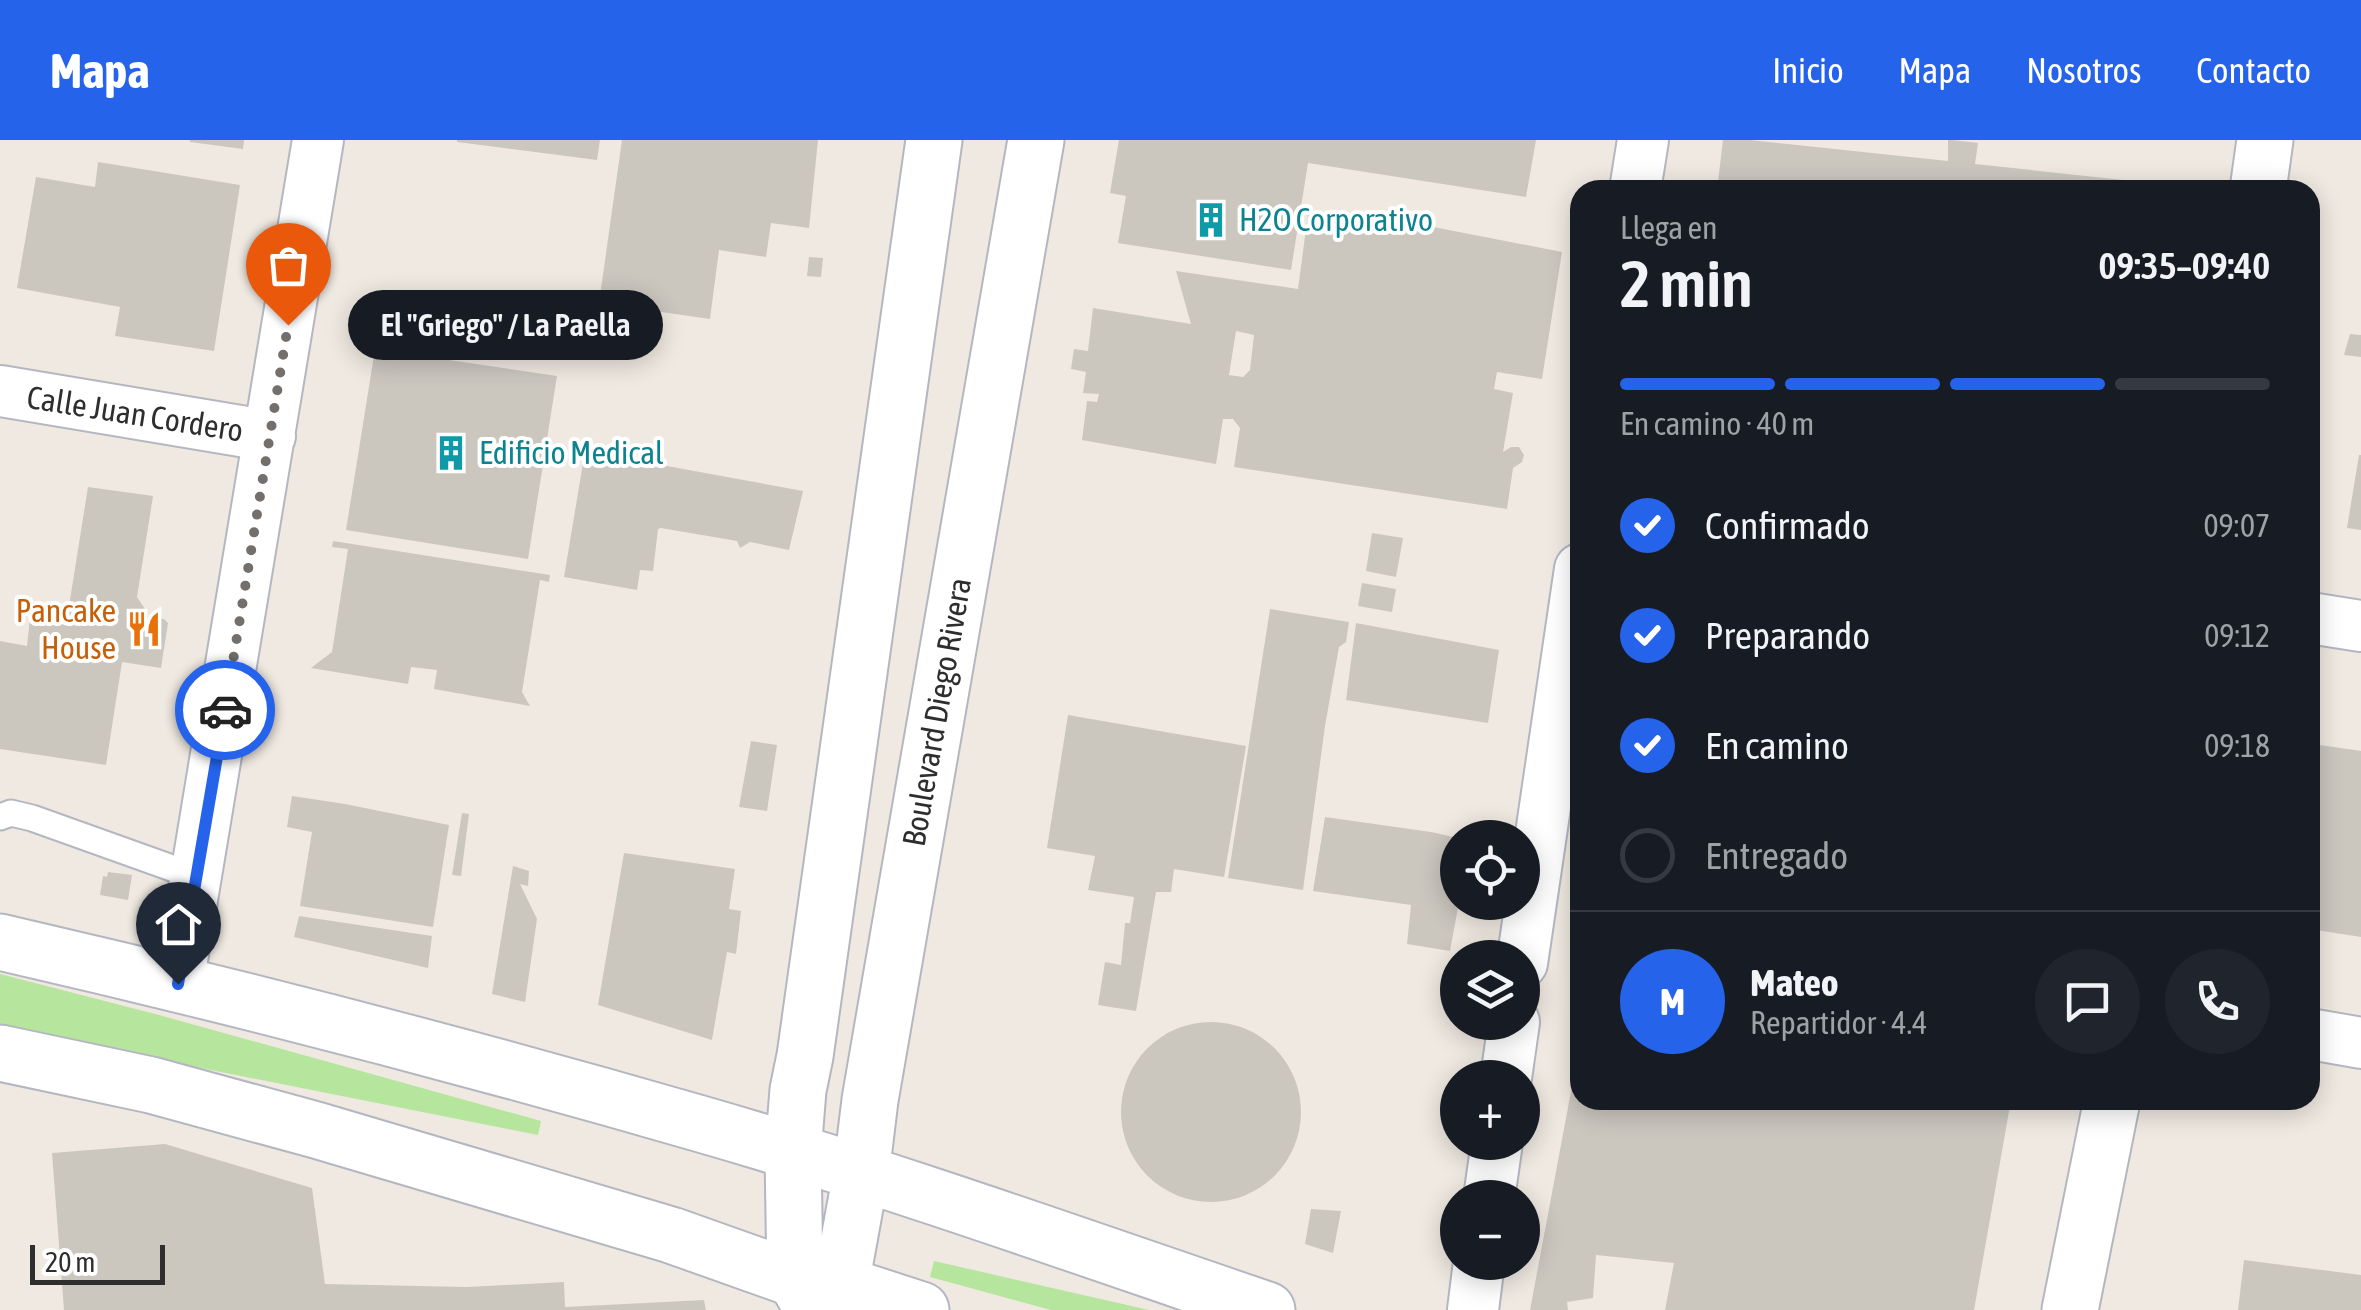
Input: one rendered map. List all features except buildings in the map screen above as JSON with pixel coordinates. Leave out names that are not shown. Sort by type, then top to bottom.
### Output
[{"type":"street","points":[[178,984],[318,140]]},
{"type":"street","points":[[819,1296],[793,1152],[798,1090],[806,1056],[934,140]]},
{"type":"street","name":"Boulevard Diego Rivera","points":[[819,1296],[860,1174],[1036,140]]},
{"type":"street","points":[[1637,180],[1643,140]]},
{"type":"street","points":[[2259,180],[2265,140]]},
{"type":"street","name":"Calle Juan Cordero","points":[[0,392],[270,436]]},
{"type":"street","points":[[2320,620],[2361,626]]},
{"type":"street","points":[[1525,940],[1570,637]]},
{"type":"street","points":[[0,942],[178,984],[703,1124],[1267,1310]]},
{"type":"street","points":[[2320,1036],[2361,1043]]},
{"type":"street","points":[[0,1053],[151,1085],[672,1235],[819,1296],[922,1310]]},
{"type":"street","points":[[2070,1310],[2110,1110]]},
{"type":"street","points":[[1472,1310],[1476,1280]]},
{"type":"lane","points":[[0,817],[11,813],[32,818],[197,878]]},
{"type":"green space","points":[[0,974],[541,1121],[538,1135],[0,1028]]},
{"type":"green space","points":[[934,1261],[1149,1310],[1051,1310],[930,1277]]},
{"type":"way so far","points":[[225,710],[288,325]]},
{"type":"place","name":"H2O Corporativo","points":[[1211,220]]},
{"type":"place","name":"El \"Griego\" / La Paella","points":[[288,325]]},
{"type":"place","name":"Edificio Medical","points":[[451,453]]},
{"type":"place","name":"Pancake House","points":[[144,629]]},
{"type":"route","points":[[178,984],[225,710]]}]
